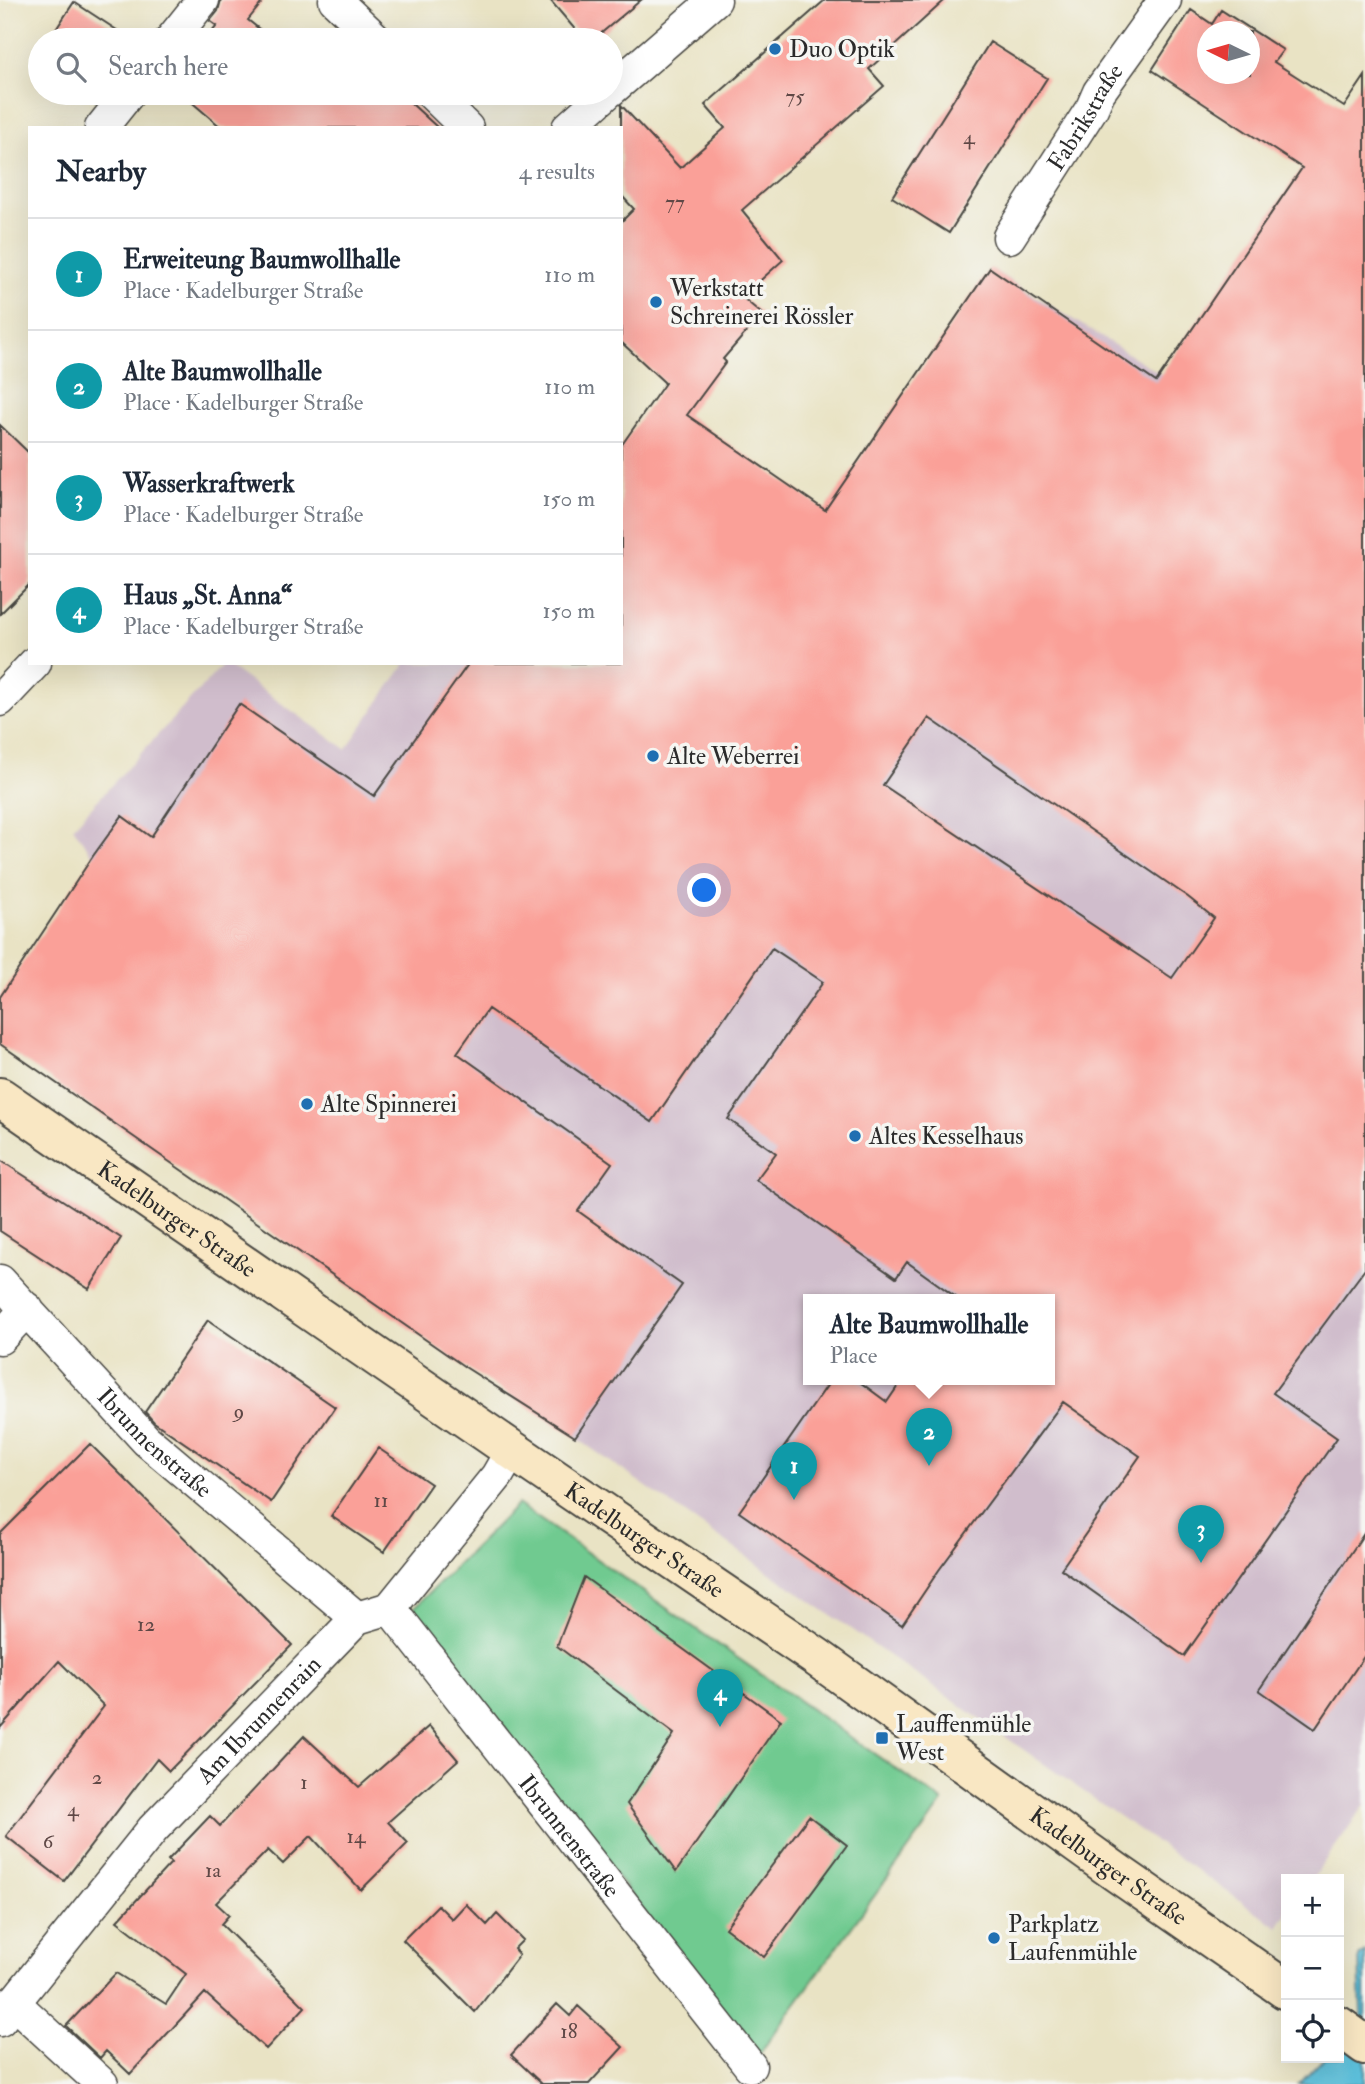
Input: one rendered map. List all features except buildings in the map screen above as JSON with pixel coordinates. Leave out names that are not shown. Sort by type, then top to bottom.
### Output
[{"type":"main road","name":"Kadelburger Straße","points":[[0,1097],[815,1656],[1281,1987]]},
{"type":"main road","points":[[1344,2030],[1365,2045]]},
{"type":"street","points":[[180,28],[202,0]]},
{"type":"street","points":[[335,0],[364,28]]},
{"type":"street","points":[[623,79],[715,0]]},
{"type":"street","name":"Fabrikstraße","points":[[1009,237],[1100,92],[1165,0]]},
{"type":"street","points":[[103,126],[119,105]]},
{"type":"street","points":[[443,105],[465,126]]},
{"type":"street","points":[[570,126],[593,105]]},
{"type":"street","points":[[0,700],[33,665]]},
{"type":"street","name":"Ibrunnenstraße","points":[[0,1281],[146,1440],[357,1618]]},
{"type":"street","points":[[0,1338],[27,1309]]},
{"type":"street","points":[[390,1608],[497,1476],[512,1450]]},
{"type":"street","name":"Ibrunnenstraße","points":[[390,1608],[750,2066]]},
{"type":"street","name":"Am Ibrunnenrain","points":[[102,2084],[7,2011],[153,1829],[357,1618],[390,1608]]},
{"type":"shaded area","points":[[1365,76],[1365,1805],[1316,1874],[1281,1874],[1281,1922],[1278,1927],[575,1437],[465,1367],[0,1044],[0,997],[93,856],[73,827],[222,665],[227,665],[346,749],[405,665],[623,665],[623,648],[657,394],[825,510],[990,268],[1161,374]]},
{"type":"green space","points":[[518,1504],[943,1802],[756,2058],[412,1610]]},
{"type":"water","points":[[1365,1951],[1365,2084],[1299,2084],[1319,2063],[1344,2063],[1344,2036],[1361,2017],[1359,1956]]},
{"type":"place","name":"Duo Optik","points":[[775,49]]},
{"type":"place","name":"Werkstatt Schreinerei Rössler","points":[[656,302]]},
{"type":"place","name":"Alte Weberrei","points":[[653,756]]},
{"type":"place","name":"Alte Spinnerei","points":[[307,1104]]},
{"type":"place","name":"Altes Kesselhaus","points":[[855,1136]]},
{"type":"place","name":"Alte Baumwollhalle","points":[[929,1466]]},
{"type":"place","name":"Erweiteung Baumwollhalle","points":[[794,1500]]},
{"type":"place","name":"Wasserkraftwerk","points":[[1201,1563]]},
{"type":"place","name":"Haus „St. Anna“","points":[[720,1727]]},
{"type":"place","name":"Lauffenmühle West","points":[[882,1738]]},
{"type":"place","name":"Parkplatz Laufenmühle","points":[[994,1938]]}]
